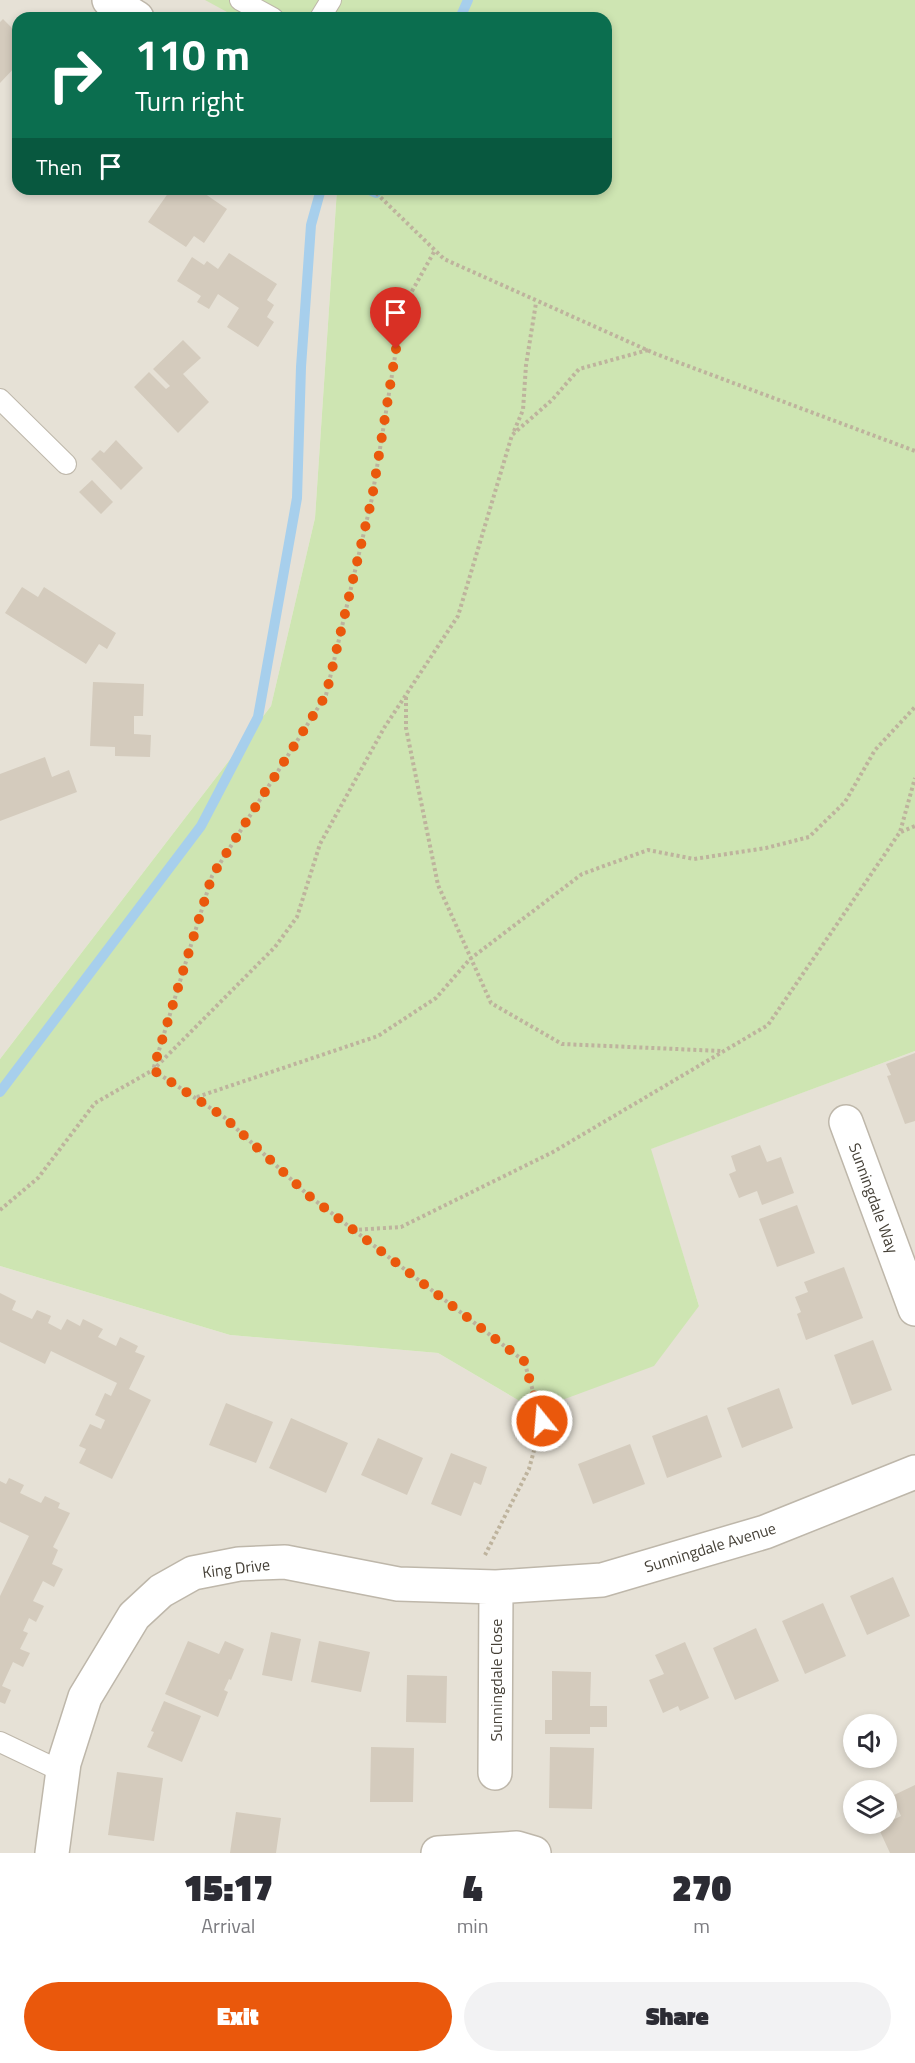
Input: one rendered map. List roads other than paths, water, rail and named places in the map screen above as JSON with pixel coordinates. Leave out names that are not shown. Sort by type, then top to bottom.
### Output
[{"type":"street","points":[[109,0],[128,12]]},
{"type":"street","name":"Sunningdale Way","points":[[846,1122],[915,1308]]},
{"type":"street","name":"Sunningdale Avenue","points":[[481,1587],[602,1580],[765,1532],[915,1472]]},
{"type":"street","name":"King Drive","points":[[52,1853],[63,1772],[85,1697],[109,1653],[134,1616],[161,1591],[193,1573],[240,1564],[285,1562],[398,1584],[481,1587]]},
{"type":"street","name":"Sunningdale Close","points":[[481,1587],[495,1773]]},
{"type":"street","points":[[438,1853],[518,1848],[534,1853]]},
{"type":"lane","points":[[240,0],[262,12]]},
{"type":"lane","points":[[0,399],[66,464]]},
{"type":"lane","points":[[0,1742],[63,1772]]},
{"type":"waterway","points":[[463,12],[468,0]]},
{"type":"waterway","points":[[0,1092],[201,826],[258,717],[297,498],[301,367],[311,225],[319,195]]}]
